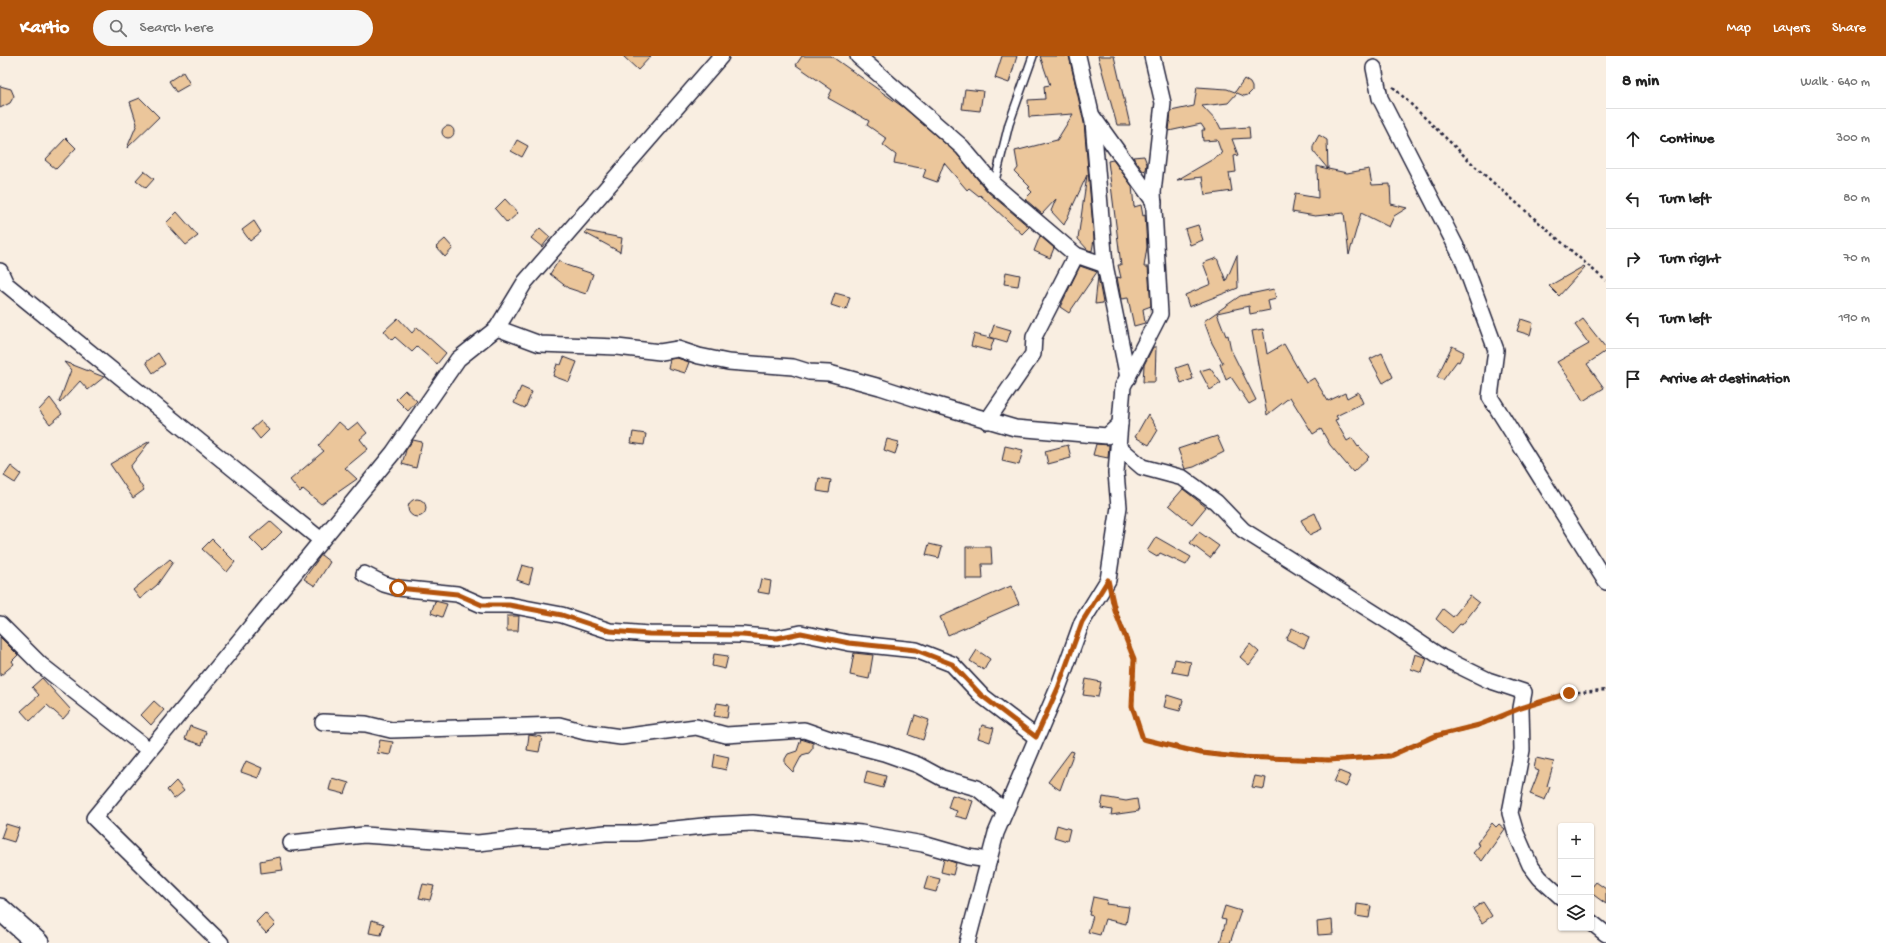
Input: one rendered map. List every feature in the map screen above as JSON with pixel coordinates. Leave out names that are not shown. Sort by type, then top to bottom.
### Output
[{"type":"main road","points":[[0,909],[38,943]]},
{"type":"street","points":[[221,943],[94,818],[393,452],[458,359],[497,328],[525,282],[720,56]]},
{"type":"street","points":[[858,56],[962,147],[994,186],[1076,255],[1106,265]]},
{"type":"street","points":[[1078,56],[1092,115],[1101,196],[1106,265],[1128,378]]},
{"type":"street","points":[[967,943],[996,833],[1058,688],[1082,622],[1108,580],[1119,507],[1116,473],[1123,386],[1160,314],[1153,192],[1163,103],[1152,56]]},
{"type":"street","points":[[1374,68],[1380,98],[1463,260],[1496,350],[1490,397],[1606,582]]},
{"type":"street","points":[[1092,115],[1154,202]]},
{"type":"street","points":[[987,421],[1033,354],[1034,337],[1076,255]]},
{"type":"street","points":[[0,271],[6,284],[321,540]]},
{"type":"street","points":[[497,328],[540,344],[617,347],[660,352],[678,349],[699,356],[728,362],[793,367],[809,372],[829,373],[880,387],[987,421],[1015,428],[1106,436],[1120,424]]},
{"type":"street","points":[[1119,447],[1142,467],[1183,478],[1216,502],[1243,530],[1386,619],[1441,657],[1488,680],[1524,692],[1521,708],[1522,750],[1510,813],[1516,833],[1530,865],[1540,878],[1559,895]]},
{"type":"street","points":[[364,574],[384,584],[398,588],[457,594],[482,605],[509,605],[562,615],[610,631],[649,634],[742,635],[777,638],[801,633],[849,643],[916,650],[952,664],[981,695],[1036,737]]},
{"type":"street","points":[[0,624],[41,665],[149,750]]},
{"type":"street","points":[[323,722],[366,724],[391,730],[559,725],[584,732],[620,737],[696,727],[726,735],[804,730],[830,739],[884,753],[918,765],[942,778],[977,788],[1005,811]]},
{"type":"street","points":[[291,843],[364,835],[478,843],[522,838],[549,839],[605,833],[636,833],[713,825],[752,824],[861,833],[923,844],[968,857],[989,860]]},
{"type":"street","points":[[1594,924],[1606,934]]},
{"type":"lane","points":[[994,186],[1009,124],[1033,56]]},
{"type":"path","points":[[1374,68],[1480,171],[1606,281]]},
{"type":"path","points":[[1108,580],[1115,611],[1134,659],[1132,706],[1143,739],[1201,753],[1237,757],[1329,760],[1390,756],[1435,736],[1479,725],[1521,708],[1569,693],[1606,690]]},
{"type":"building","points":[[623,56],[651,56],[638,70]]},
{"type":"building","points":[[802,56],[831,56],[903,107],[956,153],[988,192],[1029,227],[1022,234],[980,195],[979,196],[969,188],[967,190],[944,163],[937,182],[923,177],[926,169],[894,163],[896,155],[883,145],[887,139],[867,125],[869,121],[828,98],[832,90],[796,65]]},
{"type":"building","points":[[1002,56],[1017,56],[1009,83],[995,78]]},
{"type":"building","points":[[1040,56],[1069,56],[1084,123],[1094,239],[1092,251],[1088,250],[1078,239],[1087,175],[1064,225],[1051,211],[1056,199],[1042,214],[1025,199],[1032,192],[1028,188],[1030,187],[1015,172],[1018,168],[1015,151],[1057,140],[1073,114],[1029,117],[1028,100],[1045,99],[1044,86],[1050,85]]},
{"type":"building","points":[[1098,56],[1114,56],[1130,125],[1117,125]]},
{"type":"building","points":[[183,72],[190,84],[176,92],[169,81]]},
{"type":"building","points":[[1244,79],[1250,83],[1252,87],[1252,91],[1248,95],[1244,96],[1237,93],[1228,103],[1202,106],[1218,123],[1221,129],[1249,127],[1250,138],[1232,139],[1238,155],[1234,156],[1236,172],[1229,173],[1232,191],[1205,195],[1202,177],[1177,180],[1222,154],[1217,140],[1203,141],[1202,130],[1205,130],[1201,124],[1169,131],[1171,111],[1194,106],[1197,87],[1227,89],[1235,92]]},
{"type":"building","points":[[0,86],[11,89],[14,96],[10,103],[0,108]]},
{"type":"building","points":[[965,89],[983,91],[980,111],[962,109]]},
{"type":"building","points":[[140,98],[159,117],[127,148],[137,124],[130,102]]},
{"type":"building","points":[[446,126],[450,126],[454,132],[450,138],[446,138],[442,134],[442,130]]},
{"type":"building","points":[[1319,135],[1327,140],[1328,169],[1313,151],[1313,146]]},
{"type":"building","points":[[66,138],[76,148],[56,169],[45,160]]},
{"type":"building","points":[[517,140],[528,146],[522,157],[511,151]]},
{"type":"building","points":[[1144,156],[1147,164],[1146,170],[1143,171],[1133,157]]},
{"type":"building","points":[[1113,160],[1132,186],[1134,207],[1141,205],[1143,216],[1145,215],[1147,247],[1144,267],[1148,267],[1151,306],[1143,309],[1145,323],[1134,326],[1128,298],[1121,299],[1117,277],[1121,278],[1118,265],[1121,265],[1108,161]]},
{"type":"building","points":[[1317,166],[1347,173],[1369,169],[1372,185],[1390,184],[1391,204],[1407,208],[1394,216],[1389,227],[1361,213],[1349,255],[1344,213],[1315,216],[1292,212],[1295,194],[1318,198]]},
{"type":"building","points":[[144,171],[154,179],[146,188],[136,180]]},
{"type":"building","points":[[505,199],[518,213],[507,223],[495,209]]},
{"type":"building","points":[[177,212],[198,236],[186,245],[166,223]]},
{"type":"building","points":[[254,221],[261,232],[250,241],[242,230]]},
{"type":"building","points":[[1198,225],[1203,240],[1190,245],[1185,229]]},
{"type":"building","points":[[540,228],[550,237],[542,247],[531,238]]},
{"type":"building","points":[[586,231],[622,238],[620,252],[585,233]]},
{"type":"building","points":[[1040,236],[1054,248],[1050,258],[1034,251]]},
{"type":"building","points":[[445,239],[453,248],[445,257],[436,247]]},
{"type":"building","points":[[1237,255],[1238,288],[1189,307],[1185,295],[1211,284],[1203,263],[1217,258],[1226,281]]},
{"type":"building","points":[[559,260],[566,265],[593,274],[586,294],[568,288],[550,274]]},
{"type":"building","points":[[1080,266],[1097,272],[1069,313],[1060,307]]},
{"type":"building","points":[[1584,266],[1585,267],[1559,296],[1549,286]]},
{"type":"building","points":[[1006,272],[1020,275],[1018,286],[1004,284]]},
{"type":"building","points":[[1098,276],[1103,303],[1095,304]]},
{"type":"building","points":[[1274,289],[1276,299],[1268,301],[1270,310],[1250,314],[1249,306],[1217,313],[1226,336],[1228,335],[1231,350],[1256,400],[1249,404],[1231,377],[1226,380],[1220,364],[1223,363],[1212,343],[1204,321],[1240,296]]},
{"type":"building","points":[[835,293],[850,297],[846,310],[831,305]]},
{"type":"building","points":[[398,318],[412,333],[417,327],[446,353],[437,364],[417,347],[412,352],[395,337],[392,340],[384,331]]},
{"type":"building","points":[[1521,319],[1533,323],[1530,335],[1517,331]]},
{"type":"building","points":[[1583,319],[1606,348],[1606,351],[1587,364],[1604,388],[1583,401],[1574,385],[1557,362],[1589,344],[1575,325]]},
{"type":"building","points":[[994,325],[1011,330],[1007,342],[990,337]]},
{"type":"building","points":[[1263,329],[1267,354],[1284,344],[1306,383],[1314,378],[1328,401],[1345,393],[1347,398],[1358,392],[1363,403],[1336,416],[1338,419],[1335,420],[1347,441],[1352,438],[1358,447],[1359,446],[1369,457],[1353,472],[1330,445],[1321,429],[1313,434],[1290,397],[1267,415],[1252,331]]},
{"type":"building","points":[[974,334],[994,339],[990,351],[971,346]]},
{"type":"building","points":[[1452,346],[1464,352],[1459,362],[1457,361],[1443,380],[1437,377]]},
{"type":"building","points":[[1153,347],[1156,347],[1155,382],[1143,382],[1144,365]]},
{"type":"building","points":[[158,353],[165,364],[153,373],[146,362]]},
{"type":"building","points":[[1382,353],[1393,377],[1383,383],[1370,359]]},
{"type":"building","points":[[564,357],[577,362],[569,382],[553,376],[557,364],[561,365]]},
{"type":"building","points":[[677,358],[689,362],[685,373],[668,368],[670,359]]},
{"type":"building","points":[[64,362],[104,377],[88,390],[80,381],[60,403],[59,402],[71,370]]},
{"type":"building","points":[[1188,364],[1193,379],[1181,383],[1176,368]]},
{"type":"building","points":[[1210,368],[1221,383],[1210,390],[1200,371]]},
{"type":"building","points":[[521,387],[532,392],[525,408],[514,403]]},
{"type":"building","points":[[405,390],[417,401],[408,411],[396,399]]},
{"type":"building","points":[[50,398],[62,414],[50,424],[39,410]]},
{"type":"building","points":[[1148,414],[1158,430],[1149,445],[1135,437]]},
{"type":"building","points":[[261,421],[269,430],[260,439],[252,429]]},
{"type":"building","points":[[339,422],[348,430],[358,422],[367,433],[360,439],[368,449],[345,468],[357,479],[321,504],[303,489],[300,492],[290,480],[324,451],[318,446]]},
{"type":"building","points":[[633,432],[646,434],[644,445],[631,443]]},
{"type":"building","points":[[1217,436],[1224,452],[1194,467],[1185,469],[1178,449]]},
{"type":"building","points":[[887,439],[899,442],[895,454],[884,450]]},
{"type":"building","points":[[413,440],[422,442],[416,468],[402,464],[406,450]]},
{"type":"building","points":[[150,441],[130,467],[144,490],[133,498],[110,464]]},
{"type":"building","points":[[1096,444],[1109,445],[1108,458],[1093,455]]},
{"type":"building","points":[[1068,445],[1071,458],[1048,464],[1045,451]]},
{"type":"building","points":[[1005,446],[1023,450],[1019,465],[1002,461]]},
{"type":"building","points":[[11,466],[21,474],[15,483],[4,476]]},
{"type":"building","points":[[819,478],[831,480],[829,493],[817,491]]},
{"type":"building","points":[[1183,489],[1206,507],[1192,524],[1169,505]]},
{"type":"building","points":[[417,499],[423,502],[426,508],[423,514],[417,517],[411,514],[408,508],[411,502]]},
{"type":"building","points":[[1315,513],[1322,529],[1309,535],[1301,520]]},
{"type":"building","points":[[270,521],[282,532],[263,551],[250,538]]},
{"type":"building","points":[[1199,532],[1219,546],[1210,558],[1190,543]]},
{"type":"building","points":[[1156,537],[1191,557],[1186,565],[1160,553],[1157,557],[1147,551]]},
{"type":"building","points":[[212,539],[235,562],[227,572],[202,549]]},
{"type":"building","points":[[929,544],[942,547],[939,558],[926,555]]},
{"type":"building","points":[[966,547],[991,547],[992,564],[982,564],[983,579],[966,579]]},
{"type":"building","points":[[321,555],[330,562],[315,586],[304,579]]},
{"type":"building","points":[[170,559],[173,562],[157,585],[140,599],[133,590]]},
{"type":"building","points":[[522,565],[533,568],[529,584],[517,580]]},
{"type":"building","points":[[761,579],[771,581],[769,594],[758,592]]},
{"type":"building","points":[[1011,586],[1019,604],[948,635],[940,617]]},
{"type":"building","points":[[1470,596],[1479,603],[1462,625],[1460,624],[1452,633],[1436,619],[1443,609],[1453,617]]},
{"type":"building","points":[[435,601],[447,604],[442,617],[431,613]]},
{"type":"building","points":[[507,616],[519,616],[518,631],[507,631]]},
{"type":"building","points":[[1292,628],[1309,637],[1304,648],[1286,639]]},
{"type":"building","points":[[0,637],[18,655],[12,661],[14,664],[0,676]]},
{"type":"building","points":[[1250,644],[1259,652],[1249,665],[1240,657]]},
{"type":"building","points":[[977,650],[990,659],[984,670],[970,661]]},
{"type":"building","points":[[854,653],[873,655],[869,679],[850,675]]},
{"type":"building","points":[[714,654],[728,656],[725,669],[712,666]]},
{"type":"building","points":[[1415,654],[1427,658],[1422,673],[1411,669]]},
{"type":"building","points":[[1175,659],[1191,662],[1188,675],[1172,672]]},
{"type":"building","points":[[42,678],[71,710],[63,719],[47,705],[30,721],[21,711],[39,695],[32,687]]},
{"type":"building","points":[[1086,679],[1101,682],[1098,697],[1083,695]]},
{"type":"building","points":[[1167,695],[1183,700],[1180,711],[1164,707]]},
{"type":"building","points":[[154,701],[164,710],[151,725],[141,715]]},
{"type":"building","points":[[717,703],[729,705],[727,718],[714,716]]},
{"type":"building","points":[[915,715],[929,720],[923,740],[909,735]]},
{"type":"building","points":[[982,725],[994,728],[990,742],[978,738]]},
{"type":"building","points":[[190,726],[206,732],[202,745],[185,739]]},
{"type":"building","points":[[529,735],[542,737],[539,752],[527,750]]},
{"type":"building","points":[[801,739],[813,743],[813,748],[809,753],[802,755],[793,772],[785,764],[785,759],[788,754],[797,751]]},
{"type":"building","points":[[380,740],[393,742],[390,755],[377,753]]},
{"type":"building","points":[[1071,751],[1074,752],[1060,790],[1048,782]]},
{"type":"building","points":[[715,754],[729,757],[726,770],[713,767]]},
{"type":"building","points":[[1536,758],[1554,762],[1547,786],[1550,787],[1545,800],[1530,794],[1539,771],[1534,769]]},
{"type":"building","points":[[246,761],[262,768],[258,778],[241,772]]},
{"type":"building","points":[[867,771],[886,776],[883,788],[864,783]]},
{"type":"building","points":[[1339,771],[1351,776],[1346,787],[1334,782]]},
{"type":"building","points":[[1255,776],[1266,778],[1264,789],[1252,787]]},
{"type":"building","points":[[332,778],[349,783],[345,794],[329,790]]},
{"type":"building","points":[[176,781],[184,791],[174,799],[167,790]]},
{"type":"building","points":[[952,795],[973,801],[967,819],[955,816],[957,811],[948,808]]},
{"type":"building","points":[[1103,797],[1126,801],[1137,799],[1139,811],[1111,815],[1112,810],[1101,808]]},
{"type":"building","points":[[1492,823],[1496,827],[1499,824],[1505,829],[1482,861],[1473,853],[1480,845],[1477,843]]},
{"type":"building","points":[[6,824],[19,828],[14,842],[1,838]]},
{"type":"building","points":[[1057,825],[1070,829],[1067,841],[1054,837]]},
{"type":"building","points":[[280,857],[283,870],[261,873],[260,861]]},
{"type":"building","points":[[944,859],[956,863],[953,875],[941,872]]},
{"type":"building","points":[[928,876],[940,879],[936,892],[924,889]]},
{"type":"building","points":[[1596,882],[1606,889],[1606,904],[1594,895],[1594,884]]},
{"type":"building","points":[[423,884],[434,886],[430,900],[419,898]]},
{"type":"building","points":[[1093,897],[1107,900],[1106,904],[1129,907],[1126,924],[1105,919],[1100,935],[1088,932],[1093,916],[1089,915]]},
{"type":"building","points":[[1483,902],[1492,916],[1482,923],[1473,909]]},
{"type":"building","points":[[1357,904],[1371,906],[1369,918],[1356,916]]},
{"type":"building","points":[[1225,906],[1241,911],[1230,943],[1220,943],[1226,920],[1221,919]]},
{"type":"building","points":[[265,913],[275,924],[266,933],[256,922]]},
{"type":"building","points":[[372,920],[384,924],[381,935],[369,933]]},
{"type":"building","points":[[1332,920],[1333,934],[1318,935],[1317,922]]},
{"type":"route","points":[[398,588],[457,594],[482,605],[509,605],[562,615],[610,631],[649,634],[742,635],[777,638],[801,633],[849,643],[916,650],[952,664],[981,695],[1036,737],[1058,688],[1082,622],[1108,580],[1115,611],[1134,659],[1132,706],[1143,739],[1201,753],[1237,757],[1329,760],[1390,756],[1435,736],[1479,725],[1521,708],[1569,693]]}]
